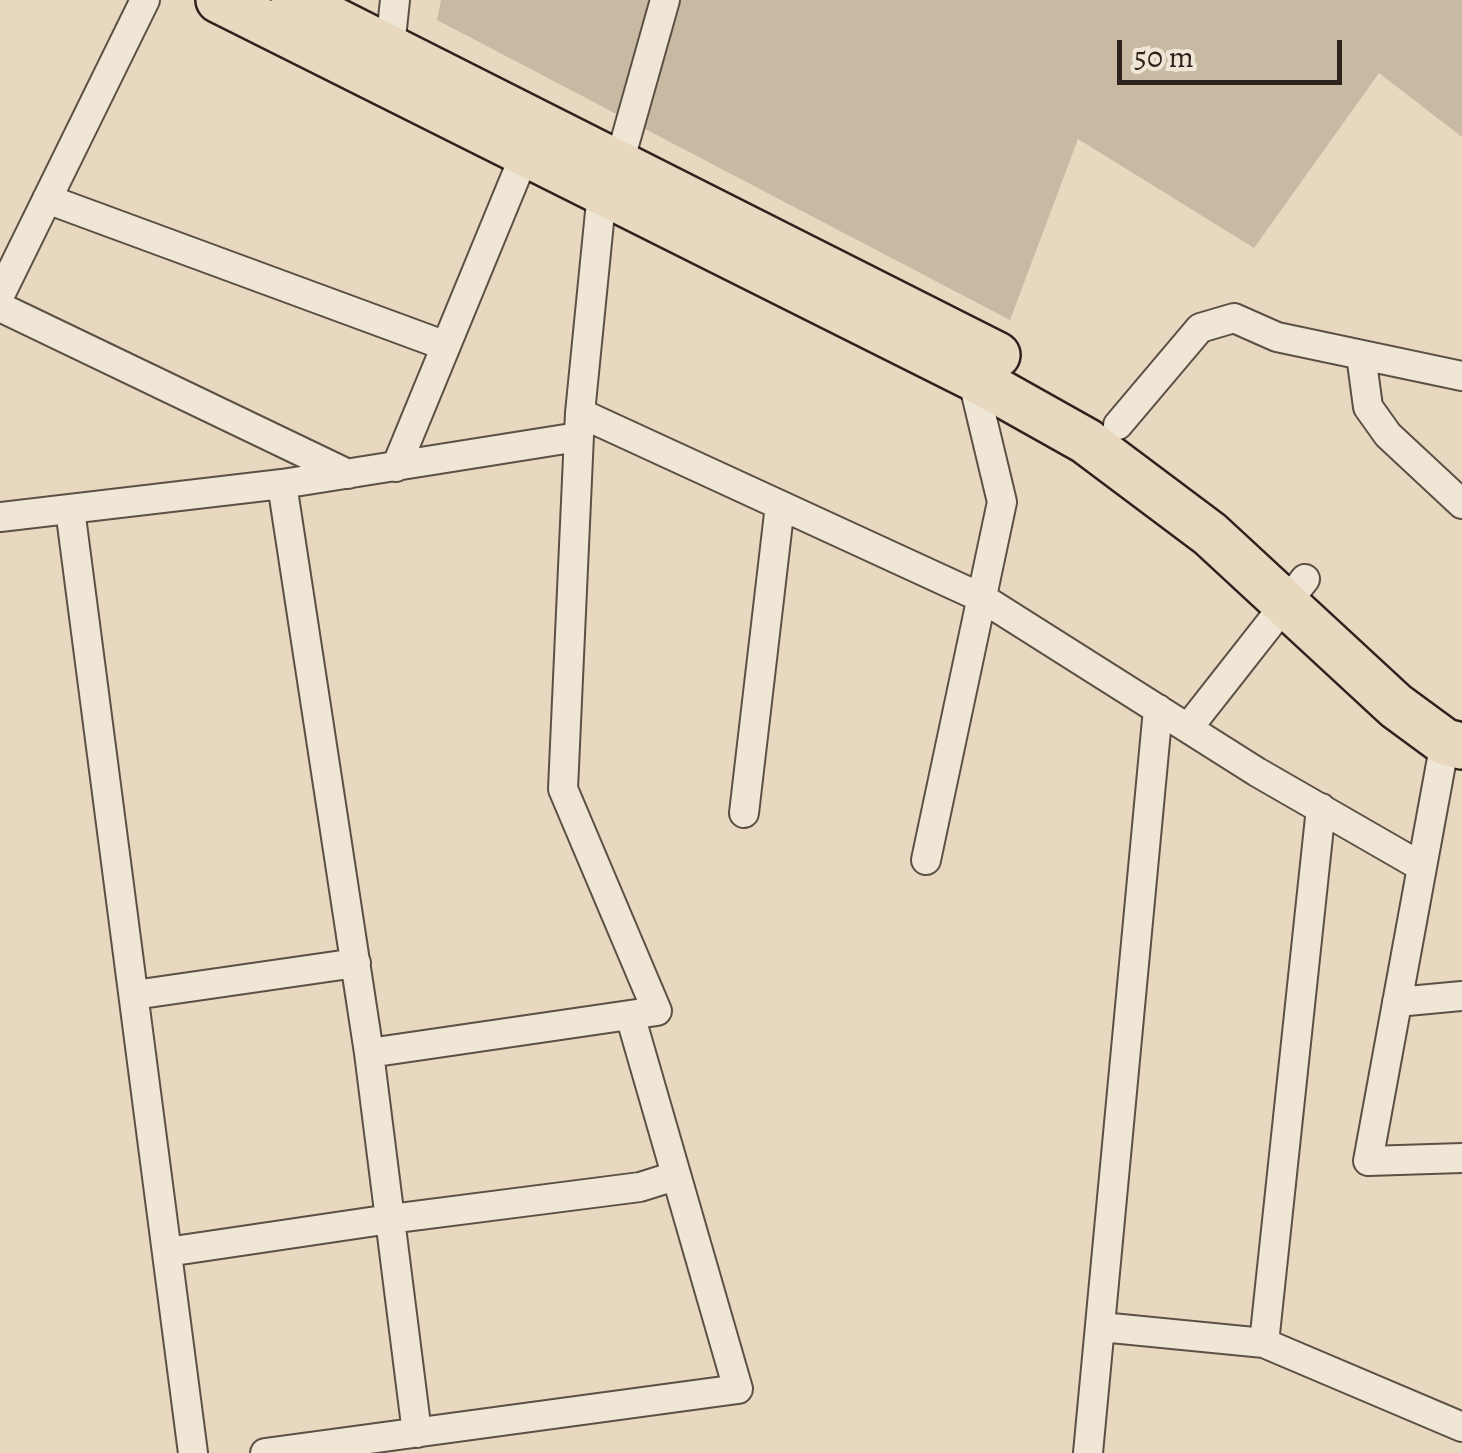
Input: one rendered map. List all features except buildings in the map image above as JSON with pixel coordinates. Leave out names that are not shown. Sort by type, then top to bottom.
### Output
[{"type":"highway","points":[[219,0],[381,62],[610,178],[1086,440],[1416,682],[1456,734]]},
{"type":"highway","points":[[294,0],[381,62],[525,154],[610,178],[986,350],[1104,414],[1230,510],[1295,591]]},
{"type":"street","points":[[0,295],[145,0]]},
{"type":"street","points":[[381,62],[394,0]]},
{"type":"street","points":[[369,1052],[657,1011],[563,789],[579,425],[610,178],[665,0]]},
{"type":"street","points":[[396,466],[525,154]]},
{"type":"street","points":[[48,199],[446,346]]},
{"type":"street","points":[[0,307],[348,474]]},
{"type":"street","points":[[1118,426],[1200,328],[1234,318],[1277,336],[1462,376]]},
{"type":"street","points":[[1361,355],[1368,407],[1388,435],[1462,504]]},
{"type":"street","points":[[926,860],[1002,502],[972,377]]},
{"type":"street","points":[[0,516],[348,474],[579,425],[780,505],[982,598],[1188,728],[1422,867]]},
{"type":"street","points":[[282,484],[369,1052],[416,1433]]},
{"type":"street","points":[[744,813],[780,505]]},
{"type":"street","points":[[70,509],[193,1453]]},
{"type":"street","points":[[1188,728],[1295,591]]},
{"type":"street","points":[[1088,1453],[1158,709]]},
{"type":"street","points":[[1456,734],[1422,867],[1368,1161],[1462,1158]]},
{"type":"street","points":[[1264,1343],[1321,808]]},
{"type":"street","points":[[134,995],[356,963]]},
{"type":"street","points":[[1397,1002],[1462,996]]},
{"type":"street","points":[[265,1453],[738,1389],[630,1014]]},
{"type":"street","points":[[167,1252],[640,1187],[675,1176]]},
{"type":"street","points":[[1101,1327],[1264,1343],[1462,1427]]},
{"type":"shaded area","points":[[441,0],[1462,0],[1462,137],[1379,73],[1254,248],[1078,139],[1010,320],[437,20]]}]
